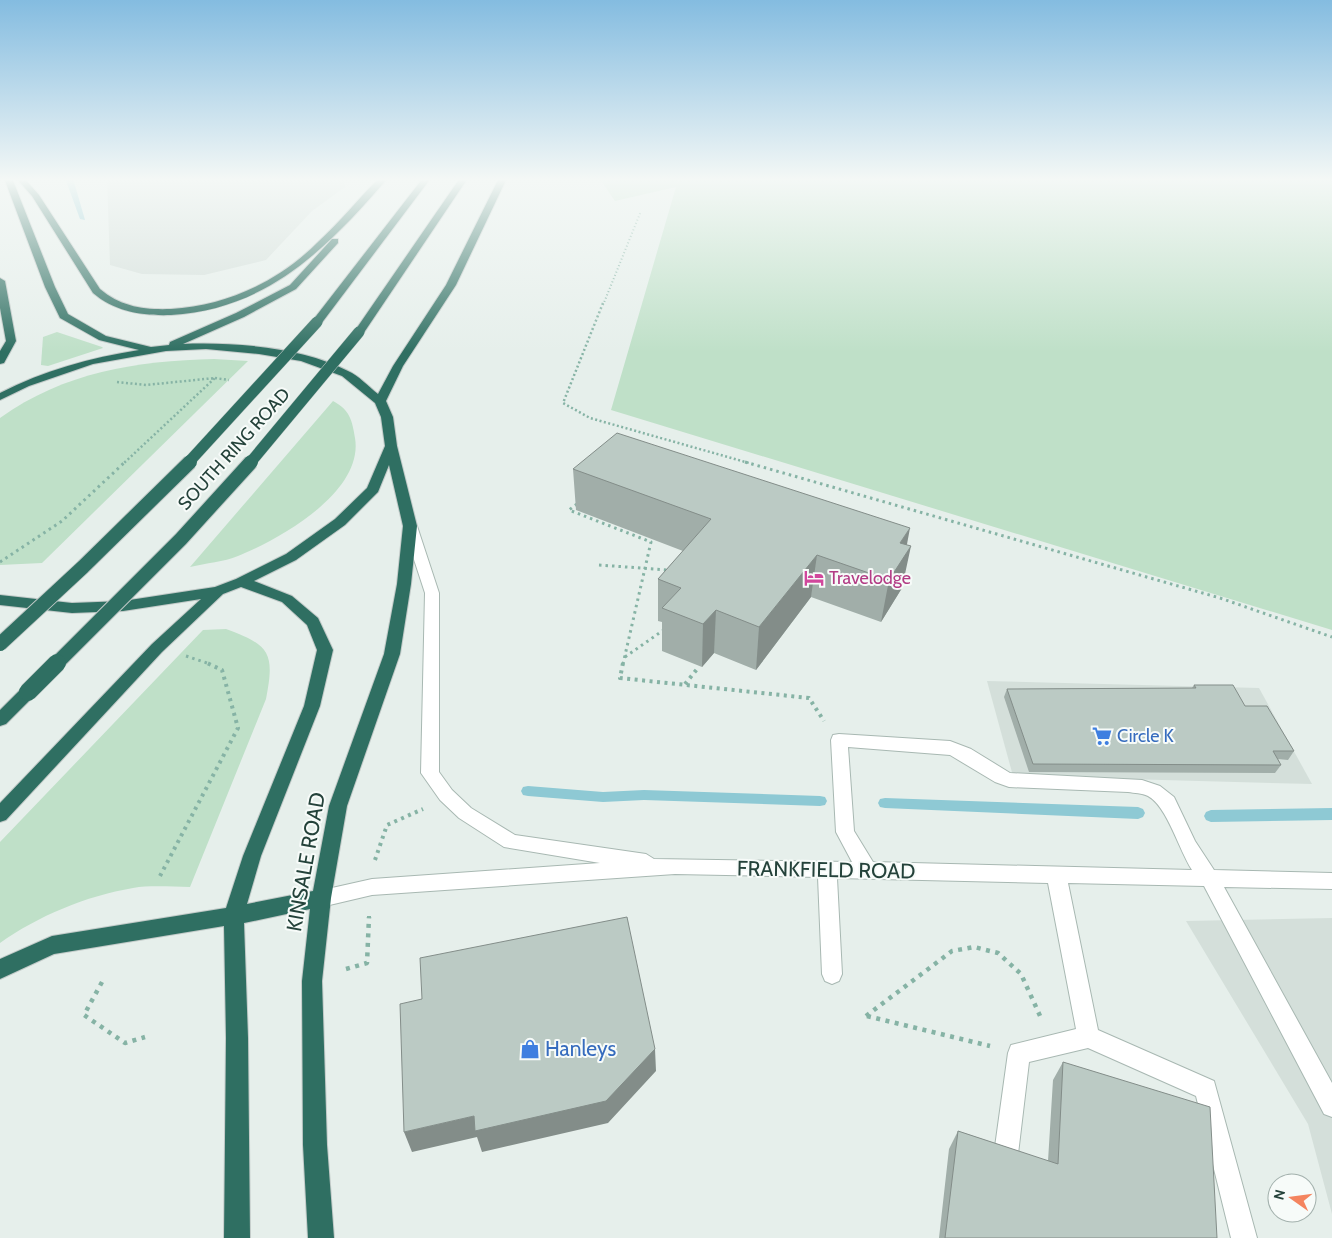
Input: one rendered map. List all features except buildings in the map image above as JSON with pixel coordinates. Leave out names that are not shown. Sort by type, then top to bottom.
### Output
[{"type":"highway","points":[[30,236],[50,287],[64,316],[103,338],[153,349]]},
{"type":"highway","points":[[61,236],[96,290],[108,302],[150,312],[172,312],[235,299],[266,285],[290,271],[312,253],[329,236]]},
{"type":"highway","points":[[166,348],[240,315],[293,287],[322,258],[339,236]]},
{"type":"highway","name":"SOUTH RING ROAD","points":[[0,644],[74,577],[270,378],[317,322],[383,236]]},
{"type":"highway","name":"SOUTH RING ROAD","points":[[0,720],[142,579],[229,486],[303,402],[359,332],[425,236]]},
{"type":"highway","points":[[0,397],[25,384],[79,365],[153,349],[206,346],[302,358],[329,366],[346,374],[380,401],[398,366],[451,285],[475,236]]},
{"type":"highway","points":[[0,281],[11,341],[0,361]]},
{"type":"highway","name":"KINSALE ROAD","points":[[322,1238],[315,1145],[312,981],[321,898],[338,806],[392,654],[404,584],[410,526],[391,446],[387,417],[380,401]]},
{"type":"highway","points":[[0,600],[72,608],[122,606],[171,600],[218,591],[241,582],[291,557],[340,522],[373,489],[391,446]]},
{"type":"highway","name":"KINSALE ROAD","points":[[237,1238],[237,1038],[234,916],[252,856],[312,706],[325,650],[313,622],[287,599],[241,582]]},
{"type":"highway","points":[[0,815],[157,648],[218,591]]},
{"type":"highway","points":[[0,969],[52,945],[234,916],[321,898]]},
{"type":"street","points":[[410,526],[432,593],[430,773],[446,795],[465,813],[511,842],[675,866]]},
{"type":"street","points":[[868,872],[845,832],[839,740],[960,750],[995,776],[1009,780],[1144,786],[1168,800],[1187,844],[1209,878],[1332,1106]]},
{"type":"street","name":"FRANKFIELD ROAD","points":[[321,898],[372,887],[675,866],[868,872],[1056,873],[1332,881]]},
{"type":"street","points":[[827,870],[832,974]]},
{"type":"street","points":[[1056,873],[1088,1038]]},
{"type":"street","points":[[1006,1154],[1019,1053],[1088,1038],[1206,1089],[1244,1238]]},
{"type":"path","points":[[631,236],[563,403],[590,418],[1220,598],[1332,637]]},
{"type":"path","points":[[0,562],[62,521],[215,378],[146,386],[114,381]]},
{"type":"path","points":[[577,498],[582,500],[569,510],[651,542],[620,678],[810,698],[827,726]]},
{"type":"path","points":[[599,564],[672,571]]},
{"type":"path","points":[[624,658],[669,626]]},
{"type":"path","points":[[160,876],[238,728],[222,670],[205,662],[182,655]]},
{"type":"path","points":[[685,685],[698,668]]},
{"type":"path","points":[[374,864],[387,825],[428,806]]},
{"type":"path","points":[[346,969],[367,963],[370,908]]},
{"type":"path","points":[[1019,1053],[866,1016],[952,951],[974,947],[998,952],[1022,974],[1053,1045]]},
{"type":"path","points":[[102,982],[84,1015],[125,1043],[145,1037]]},
{"type":"shaded area","points":[[109,236],[289,236],[266,260],[204,275],[142,274],[110,265]]},
{"type":"shaded area","points":[[987,681],[1259,688],[1312,784],[1013,776]]},
{"type":"shaded area","points":[[1332,918],[1332,1214],[1308,1124],[1186,921]]},
{"type":"green space","points":[[662,236],[1332,236],[1332,630],[611,410]]},
{"type":"green space","points":[[57,332],[103,348],[48,366],[41,365],[43,337]]},
{"type":"green space","points":[[214,359],[248,361],[42,563],[0,565],[0,418],[24,402],[49,390],[102,372],[129,366]]},
{"type":"green space","points":[[333,401],[347,412],[353,426],[355,438],[354,458],[346,477],[333,495],[316,511],[275,538],[227,560],[190,567]]},
{"type":"green space","points":[[226,629],[252,640],[266,653],[270,671],[269,683],[266,699],[190,887],[140,887],[98,896],[46,916],[0,943],[0,842],[203,630]]},
{"type":"waterway","points":[[528,791],[603,797],[644,795],[820,801]]},
{"type":"waterway","points":[[885,803],[1138,813]]},
{"type":"waterway","points":[[1211,816],[1332,814]]},
{"type":"place","name":"Travelodge","points":[[814,578]]},
{"type":"place","name":"Circle K","points":[[1102,736]]},
{"type":"place","name":"Hanleys","points":[[530,1049]]}]
